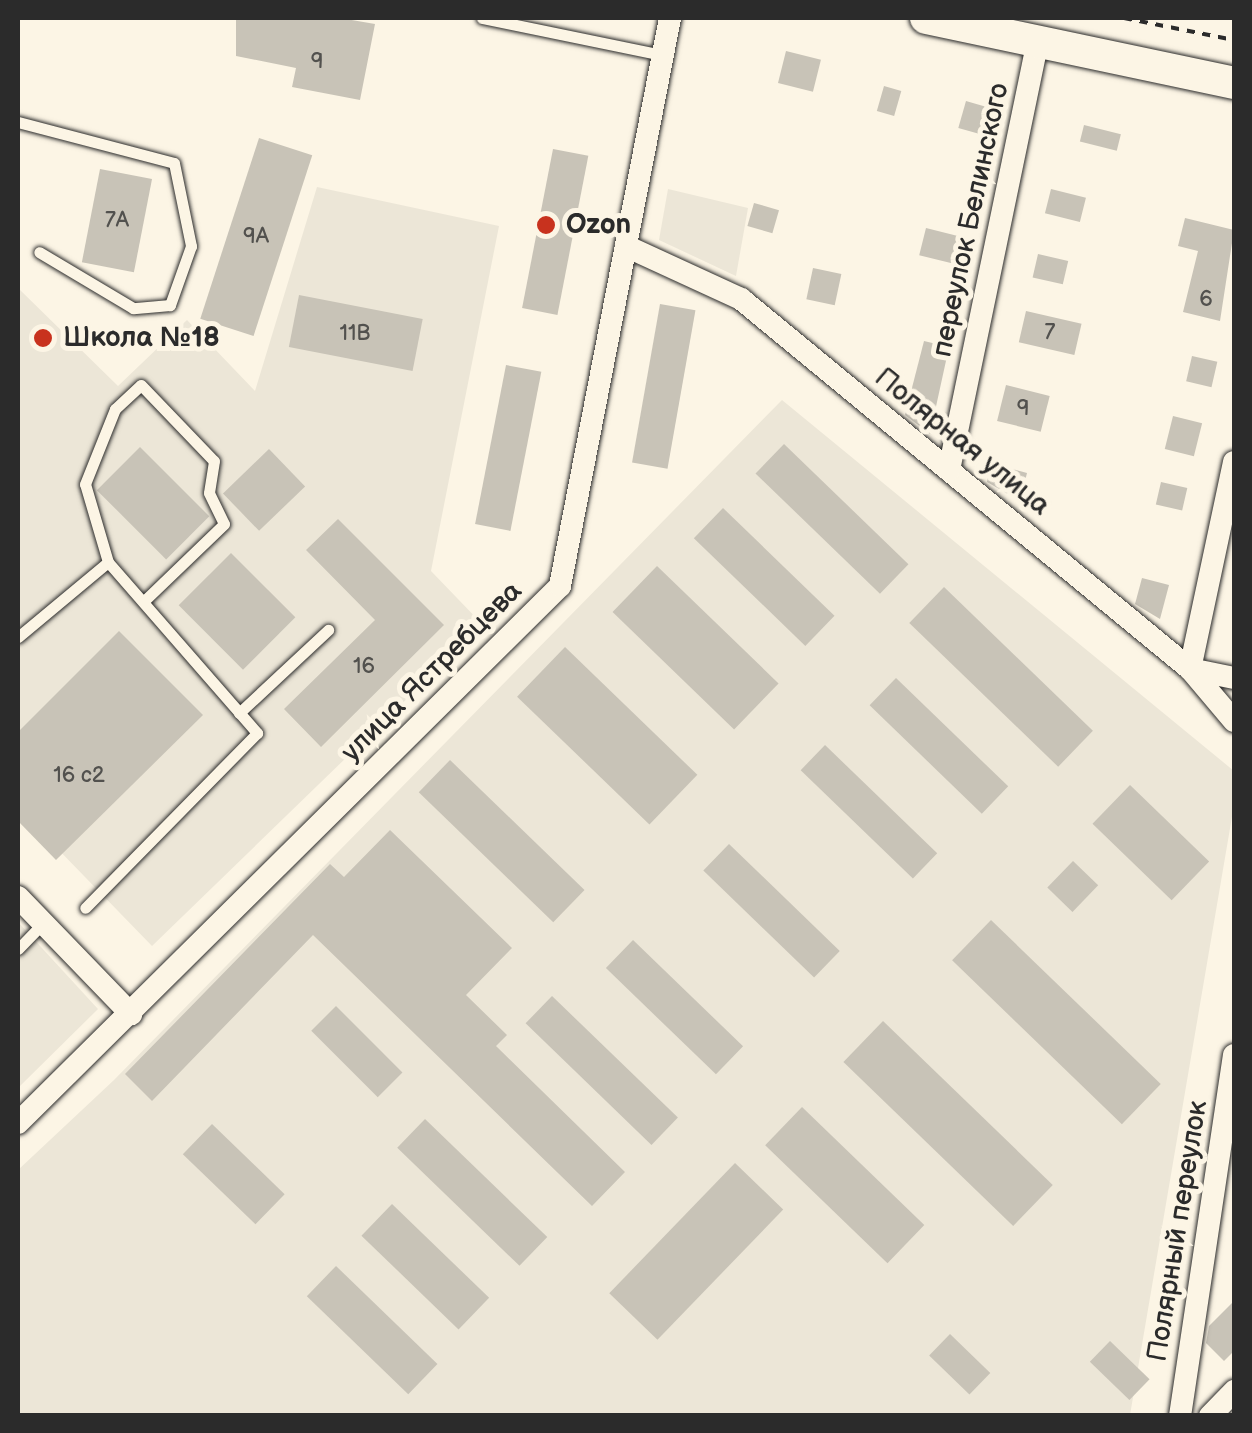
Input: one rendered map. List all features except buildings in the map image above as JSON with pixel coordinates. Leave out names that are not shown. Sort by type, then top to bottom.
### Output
[{"type":"main road","points":[[926,18],[1234,83]]},
{"type":"street","name":"улица Ястребцева","points":[[18,1123],[560,586],[670,18]]},
{"type":"street","name":"переулок Белинского","points":[[948,470],[1038,41]]},
{"type":"street","name":"Полярная улица","points":[[626,246],[741,299],[1190,669],[1234,722]]},
{"type":"street","points":[[1234,462],[1190,669],[1234,678]]},
{"type":"street","points":[[18,896],[131,1014]]},
{"type":"street","name":"Полярный переулок","points":[[1180,1416],[1234,1055]]},
{"type":"street","points":[[1210,1416],[1234,1392]]},
{"type":"lane","points":[[482,18],[662,54]]},
{"type":"lane","points":[[18,122],[174,162],[191,246],[170,305],[133,308],[39,252]]},
{"type":"lane","points":[[85,908],[257,733],[108,562],[84,484],[115,409],[141,384],[214,461],[209,493],[224,524],[143,602]]},
{"type":"lane","points":[[18,637],[108,562]]},
{"type":"lane","points":[[239,713],[328,630]]},
{"type":"lane","points":[[18,949],[43,923]]},
{"type":"path","points":[[1124,18],[1234,40]]},
{"type":"shaded area","points":[[317,187],[499,226],[431,571],[483,625],[152,946],[18,808],[18,288],[118,386],[187,320],[255,391]]},
{"type":"shaded area","points":[[668,189],[748,208],[736,276],[659,240]]},
{"type":"shaded area","points":[[782,400],[1234,771],[1234,805],[1130,1415],[18,1416],[18,1170],[114,1080]]},
{"type":"shaded area","points":[[18,922],[98,1009],[18,1088]]},
{"type":"place","name":"Ozon","points":[[546,225]]},
{"type":"place","name":"Школа №18","points":[[43,338]]}]
